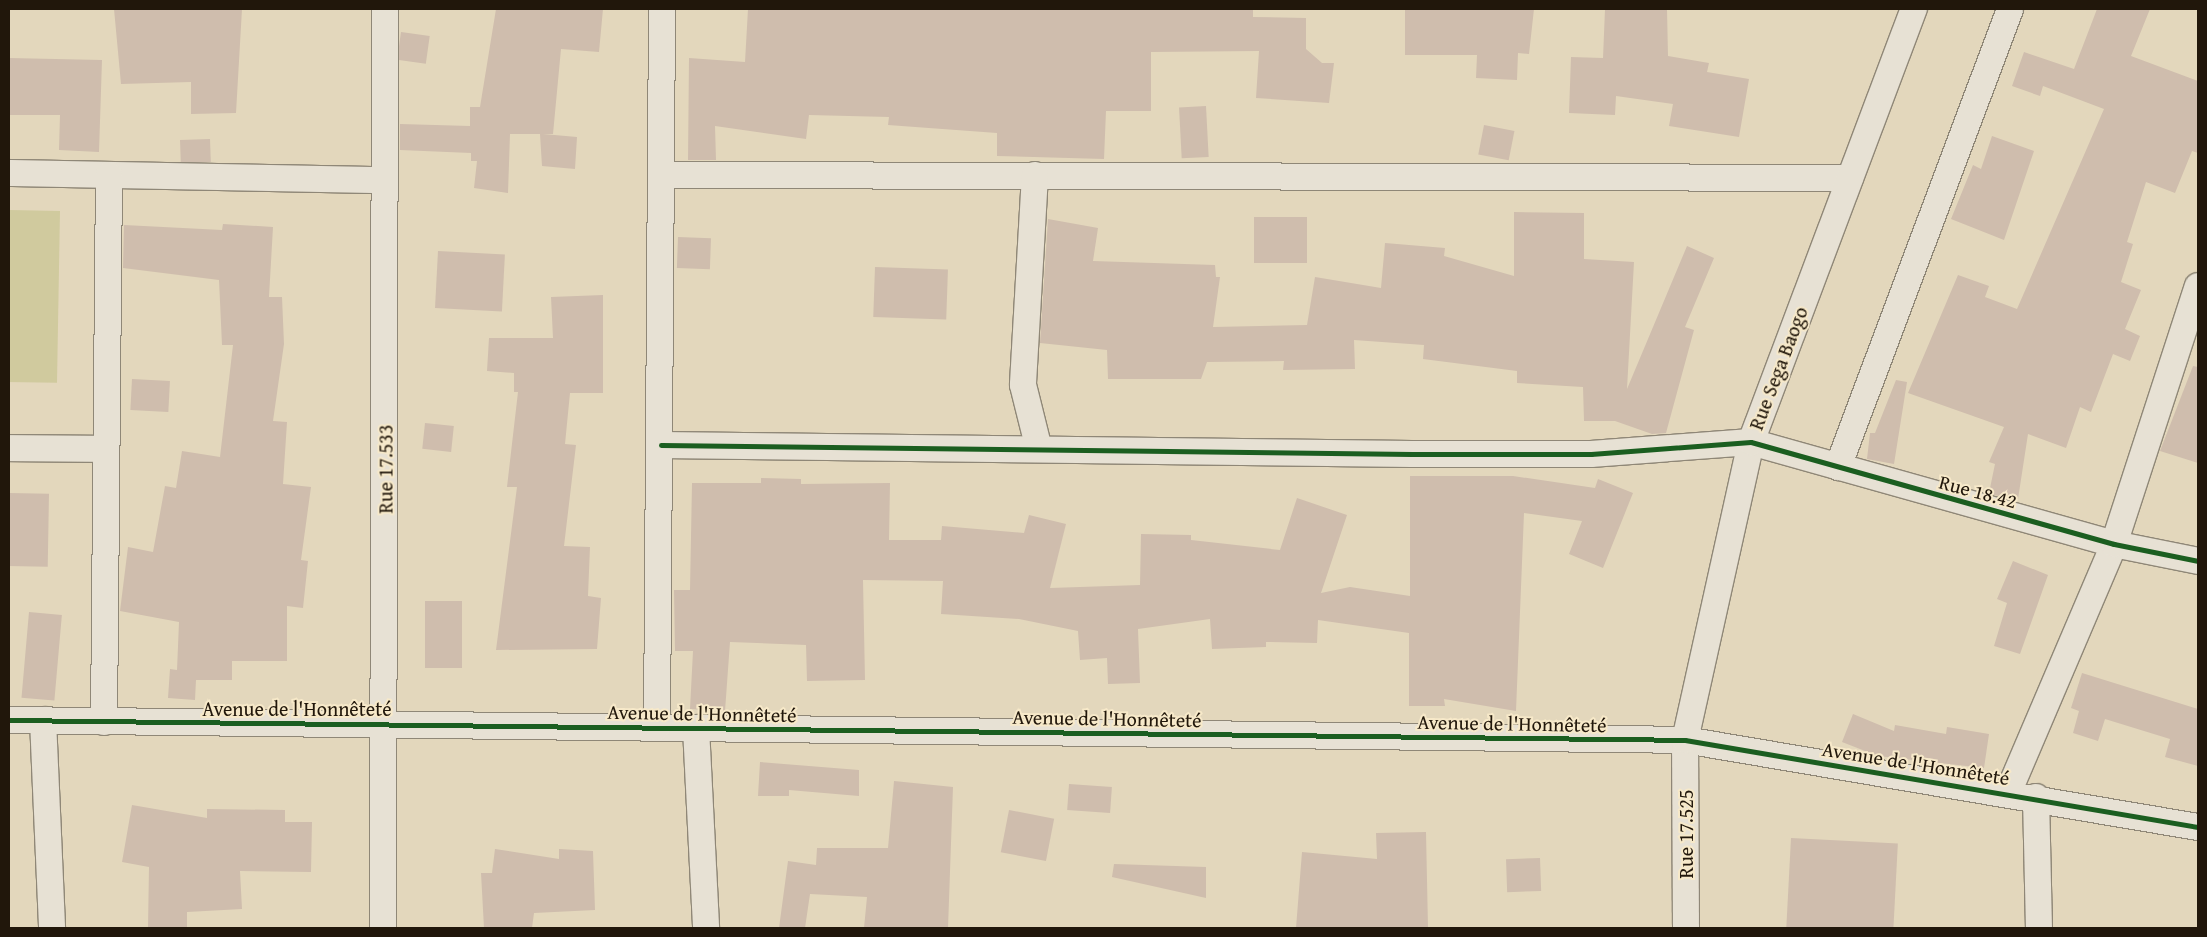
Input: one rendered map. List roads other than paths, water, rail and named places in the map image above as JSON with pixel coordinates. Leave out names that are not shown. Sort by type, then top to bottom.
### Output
[{"type":"street","name":"Rue 17.533","points":[[383,928],[385,723],[385,9]]},
{"type":"street","points":[[657,727],[661,445],[662,9]]},
{"type":"street","name":"Rue Sega Baogo","points":[[1685,740],[1751,442],[1914,9]]},
{"type":"street","points":[[1838,468],[2010,9]]},
{"type":"street","points":[[9,174],[385,180]]},
{"type":"street","points":[[104,722],[103,449],[109,175]]},
{"type":"street","points":[[662,175],[1850,178]]},
{"type":"street","points":[[1035,175],[1023,385],[1039,449]]},
{"type":"street","points":[[2008,793],[2114,544],[2197,293]]},
{"type":"street","points":[[661,445],[1591,454],[1751,442]]},
{"type":"street","name":"Rue 18.42","points":[[1751,442],[2114,544],[2198,561]]},
{"type":"street","points":[[9,448],[103,449]]},
{"type":"street","name":"Avenue de l'Honnêteté","points":[[9,720],[1685,740],[2036,797],[2198,827]]},
{"type":"street","points":[[43,720],[52,928]]},
{"type":"street","points":[[696,728],[706,928]]},
{"type":"street","name":"Rue 17.525","points":[[1685,740],[1686,928]]},
{"type":"street","points":[[2036,797],[2039,928]]}]
